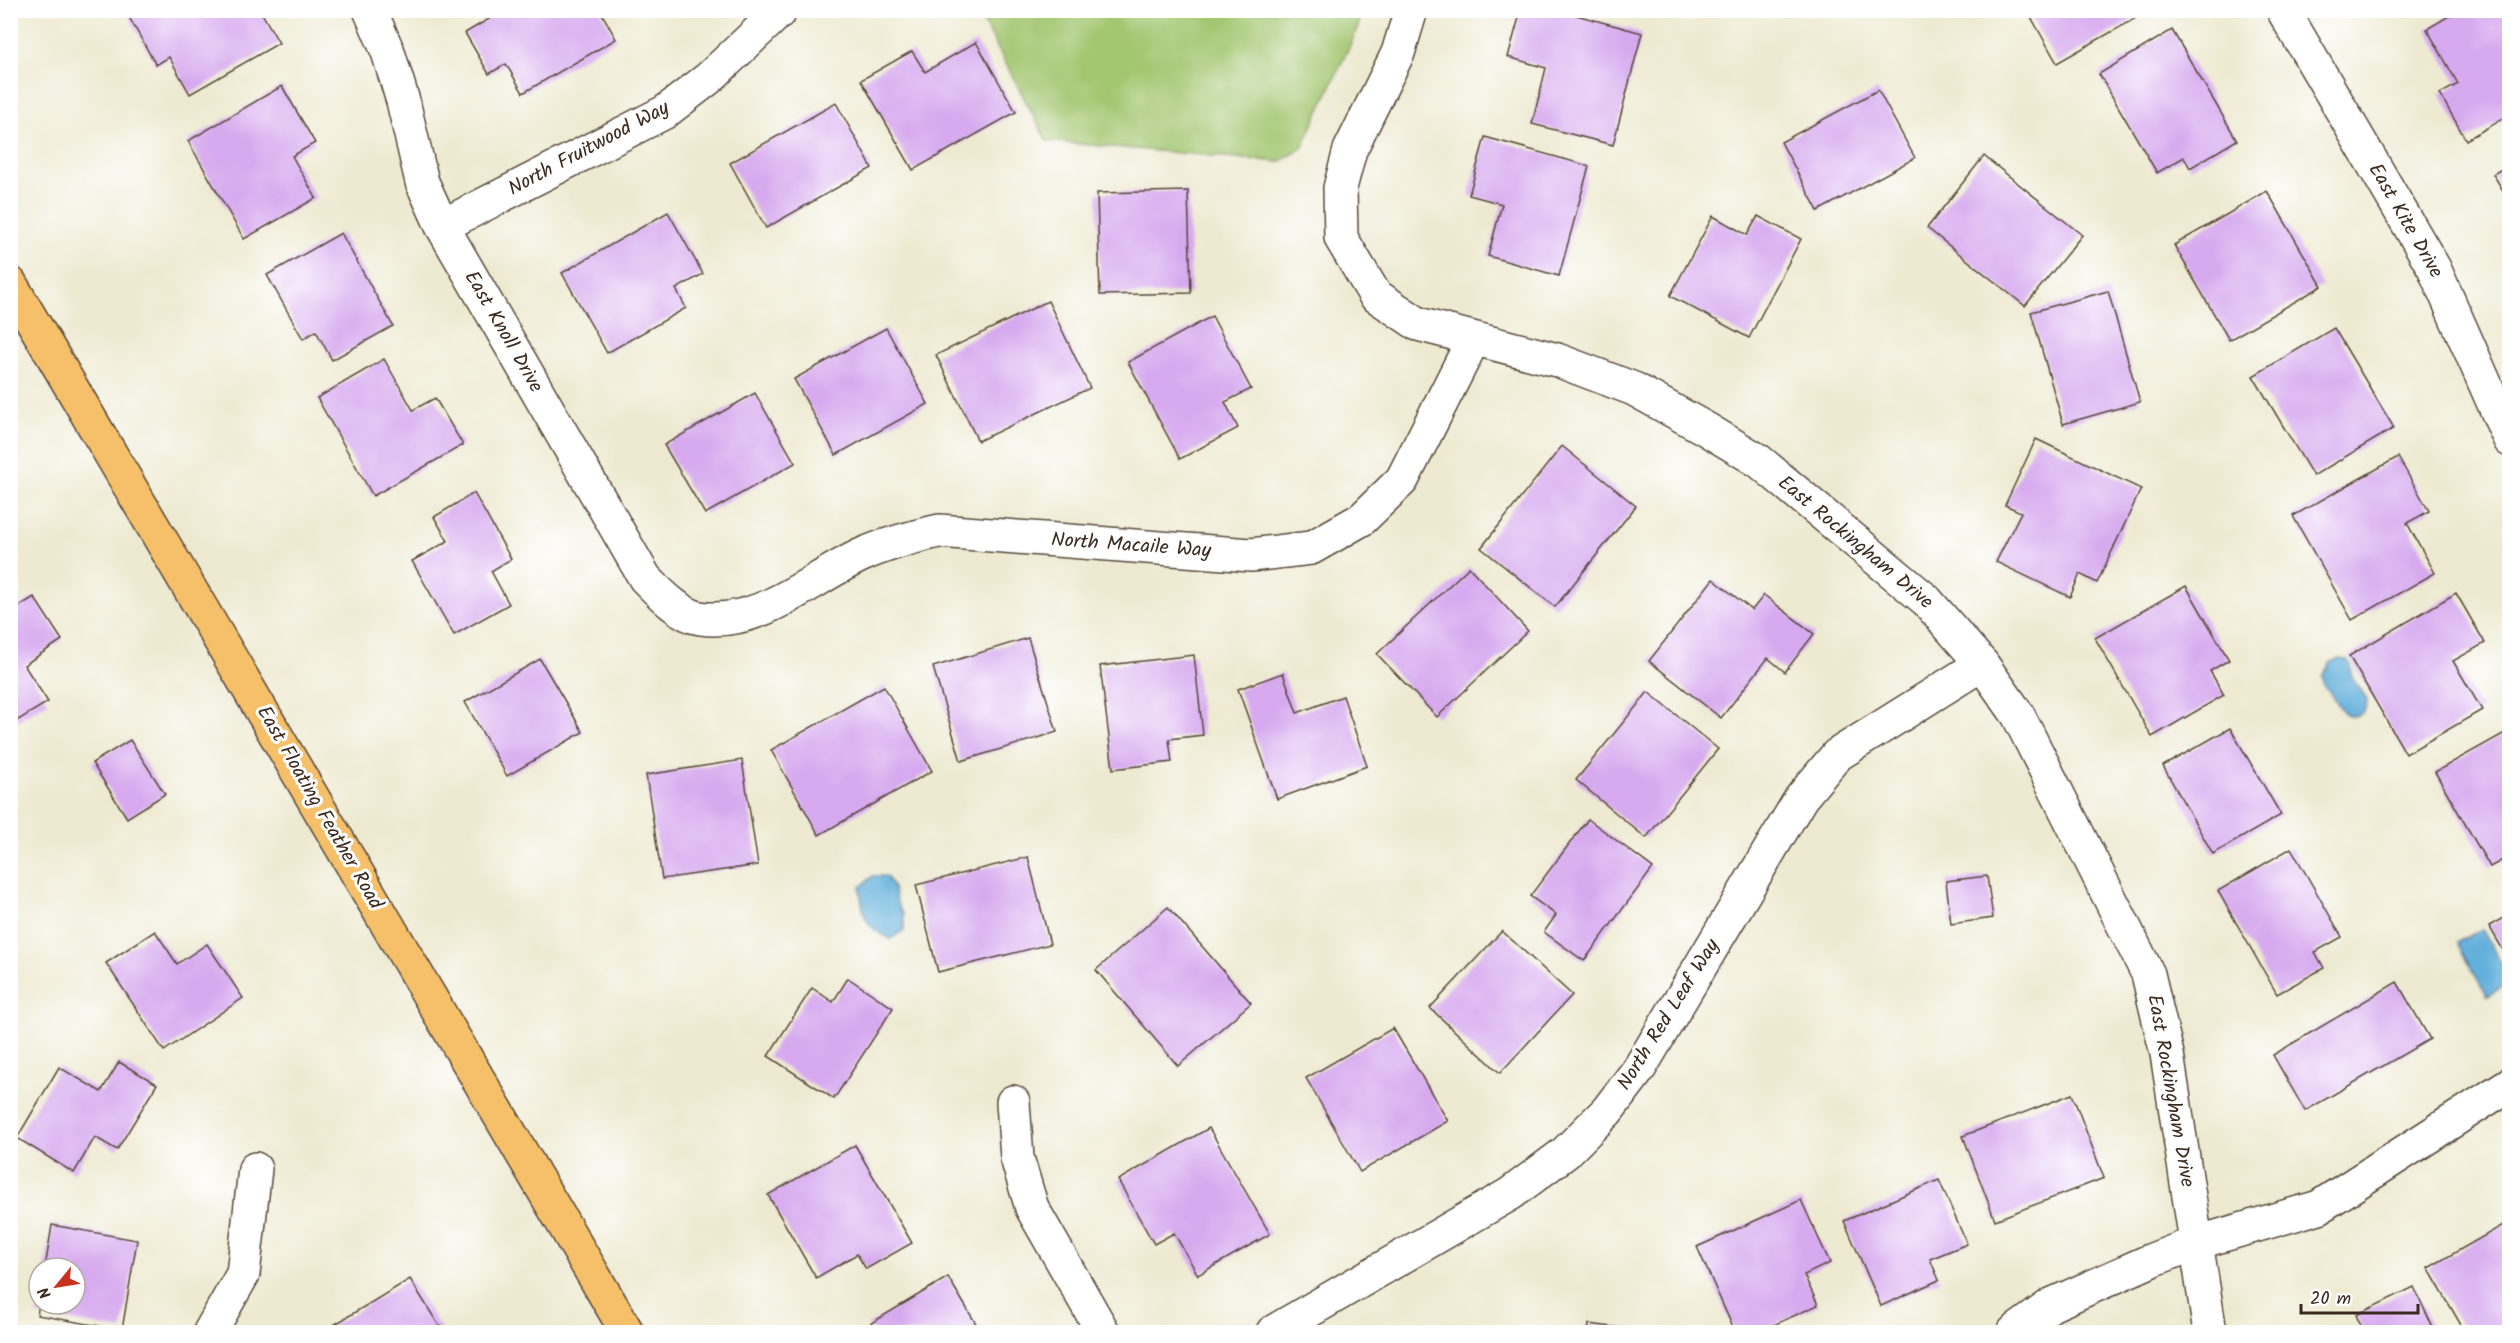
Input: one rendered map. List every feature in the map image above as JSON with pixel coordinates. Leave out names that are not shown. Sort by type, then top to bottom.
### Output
[{"type":"main road","name":"East Floating Feather Road","points":[[10,284],[627,1332]]},
{"type":"street","name":"East Knoll Drive","points":[[369,10],[388,52],[403,101],[422,182],[442,226],[645,578],[668,601],[698,618]]},
{"type":"street","name":"North Fruitwood Way","points":[[442,226],[665,112],[709,78],[781,10]]},
{"type":"street","name":"East Rockingham Drive","points":[[1411,10],[1398,53],[1350,150],[1340,188],[1341,238],[1375,296],[1418,324],[1557,360],[1634,389],[1759,461],[1926,600],[1982,664],[2018,715],[2148,974],[2167,1054],[2210,1332]]},
{"type":"street","name":"East Kite Drive","points":[[2283,10],[2434,268],[2510,440]]},
{"type":"street","name":"North Macaile Way","points":[[698,618],[729,619],[757,611],[864,554],[901,539],[939,531],[1251,555],[1311,548],[1362,519],[1402,480],[1473,340]]},
{"type":"street","name":"North Red Leaf Way","points":[[1273,1332],[1510,1194],[1565,1153],[1607,1111],[1639,1069],[1801,798],[1837,755],[1982,664]]},
{"type":"street","points":[[2014,1332],[2051,1305],[2196,1243],[2319,1207],[2510,1084]]},
{"type":"street","points":[[1013,1102],[1017,1158],[1032,1208],[1103,1332]]},
{"type":"street","points":[[210,1332],[243,1274],[255,1169]]},
{"type":"green space","points":[[978,11],[1363,11],[1356,32],[1302,148],[1280,162],[1047,141]]},
{"type":"water","points":[[2339,659],[2347,660],[2351,665],[2352,677],[2367,699],[2365,710],[2358,716],[2348,716],[2324,687],[2322,676],[2331,662]]},
{"type":"water","points":[[873,876],[886,876],[904,915],[904,930],[891,939],[870,925],[862,905],[860,887]]},
{"type":"water","points":[[2482,929],[2509,977],[2509,983],[2487,996],[2457,943]]},
{"type":"building","points":[[125,10],[260,10],[279,43],[190,94],[169,57],[156,65]]},
{"type":"building","points":[[504,10],[600,10],[616,39],[523,93],[506,64],[489,74],[465,33]]},
{"type":"building","points":[[1521,10],[1558,10],[1642,33],[1613,145],[1532,124],[1546,68],[1508,57]]},
{"type":"building","points":[[2027,10],[2150,10],[2057,63]]},
{"type":"building","points":[[2459,10],[2510,10],[2510,115],[2466,140],[2440,94],[2458,84],[2427,29]]},
{"type":"building","points":[[2172,30],[2237,140],[2190,168],[2184,157],[2157,173],[2099,74]]},
{"type":"building","points":[[976,42],[1016,112],[913,170],[861,80],[912,51],[925,72]]},
{"type":"building","points":[[282,86],[315,143],[292,156],[316,198],[244,239],[188,141]]},
{"type":"building","points":[[1878,90],[1915,158],[1818,211],[1781,142]]},
{"type":"building","points":[[836,103],[872,168],[766,228],[730,163]]},
{"type":"building","points":[[1485,137],[1589,166],[1559,276],[1488,256],[1502,204],[1469,195]]},
{"type":"building","points":[[1984,156],[2082,235],[2025,306],[1927,228]]},
{"type":"building","points":[[2510,164],[2510,202],[2493,174]]},
{"type":"building","points":[[1188,191],[1191,293],[1100,295],[1097,193]]},
{"type":"building","points":[[2267,191],[2322,286],[2229,340],[2174,245]]},
{"type":"building","points":[[668,212],[703,274],[676,289],[686,308],[607,353],[562,273]]},
{"type":"building","points":[[1713,216],[1747,235],[1758,216],[1801,239],[1749,338],[1670,296]]},
{"type":"building","points":[[341,233],[393,326],[332,360],[316,331],[303,339],[267,275]]},
{"type":"building","points":[[2108,291],[2140,402],[2063,424],[2031,312]]},
{"type":"building","points":[[1048,301],[1090,388],[978,441],[936,355]]},
{"type":"building","points":[[1212,316],[1251,389],[1225,402],[1238,428],[1180,459],[1128,362]]},
{"type":"building","points":[[886,328],[928,404],[836,455],[794,379]]},
{"type":"building","points":[[2334,328],[2394,428],[2313,476],[2253,376]]},
{"type":"building","points":[[384,359],[413,410],[435,398],[463,445],[373,496],[317,398]]},
{"type":"building","points":[[755,393],[795,463],[705,514],[664,445]]},
{"type":"building","points":[[2036,439],[2141,489],[2097,583],[2080,574],[2070,597],[1996,562],[2021,512],[2005,505]]},
{"type":"building","points":[[1562,446],[1636,506],[1555,607],[1481,548]]},
{"type":"building","points":[[2398,457],[2429,511],[2407,523],[2435,573],[2352,620],[2293,516]]},
{"type":"building","points":[[474,493],[511,559],[491,571],[509,604],[454,635],[412,561],[448,541],[434,517]]},
{"type":"building","points":[[1469,567],[1528,631],[1437,717],[1377,654]]},
{"type":"building","points":[[1713,579],[1752,610],[1764,595],[1814,634],[1785,672],[1768,658],[1721,718],[1649,661]]},
{"type":"building","points":[[2186,586],[2229,660],[2210,671],[2224,695],[2152,737],[2095,638]]},
{"type":"building","points":[[2456,593],[2485,643],[2453,661],[2482,710],[2406,754],[2349,656]]},
{"type":"building","points":[[34,597],[62,640],[24,665],[48,702],[10,725],[10,612]]},
{"type":"building","points":[[1028,638],[1057,732],[961,761],[933,667]]},
{"type":"building","points":[[1194,655],[1203,735],[1169,739],[1172,762],[1113,769],[1100,666]]},
{"type":"building","points":[[540,659],[583,732],[507,776],[465,702]]},
{"type":"building","points":[[1283,673],[1297,713],[1343,696],[1367,766],[1277,799],[1238,689]]},
{"type":"building","points":[[884,686],[932,771],[819,835],[771,750]]},
{"type":"building","points":[[1648,692],[1718,749],[1646,838],[1576,780]]},
{"type":"building","points":[[2230,728],[2281,815],[2213,854],[2163,766]]},
{"type":"building","points":[[2510,730],[2510,856],[2490,867],[2435,772]]},
{"type":"building","points":[[130,740],[165,794],[127,818],[92,763]]},
{"type":"building","points":[[742,760],[758,865],[662,879],[646,775]]},
{"type":"building","points":[[1588,819],[1653,868],[1584,961],[1544,932],[1556,915],[1530,896]]},
{"type":"building","points":[[2291,848],[2342,937],[2315,952],[2324,968],[2277,994],[2218,891]]},
{"type":"building","points":[[1028,857],[1050,944],[938,972],[916,885]]},
{"type":"building","points":[[1987,876],[1993,918],[1951,924],[1946,881]]},
{"type":"building","points":[[1168,907],[1251,1003],[1178,1066],[1096,970]]},
{"type":"building","points":[[2510,914],[2510,962],[2489,926]]},
{"type":"building","points":[[155,931],[177,964],[207,944],[243,998],[164,1051],[106,963]]},
{"type":"building","points":[[1502,931],[1572,995],[1500,1073],[1430,1008]]},
{"type":"building","points":[[848,978],[893,1008],[834,1099],[768,1056],[812,988],[833,1002]]},
{"type":"building","points":[[2397,982],[2430,1039],[2305,1111],[2273,1055]]},
{"type":"building","points":[[1393,1028],[1448,1121],[1360,1172],[1306,1078]]},
{"type":"building","points":[[119,1062],[157,1084],[117,1150],[95,1137],[74,1173],[17,1138],[59,1067],[101,1092]]},
{"type":"building","points":[[2072,1094],[2104,1178],[1995,1220],[1963,1136]]},
{"type":"building","points":[[1209,1128],[1270,1234],[1198,1275],[1174,1233],[1154,1244],[1118,1180]]},
{"type":"building","points":[[855,1145],[912,1243],[866,1269],[857,1254],[816,1278],[768,1195]]},
{"type":"building","points":[[1939,1180],[1967,1244],[1930,1259],[1939,1280],[1881,1306],[1844,1221]]},
{"type":"building","points":[[1801,1200],[1830,1263],[1804,1275],[1818,1305],[1758,1332],[1735,1332],[1697,1247]]},
{"type":"building","points":[[2510,1221],[2510,1332],[2465,1332],[2428,1268]]},
{"type":"building","points":[[52,1225],[137,1240],[122,1330],[43,1316],[87,1316],[87,1256],[47,1256]]},
{"type":"building","points":[[948,1277],[981,1332],[873,1332],[868,1325]]},
{"type":"building","points":[[410,1279],[443,1332],[322,1332]]},
{"type":"building","points":[[2414,1287],[2435,1332],[2348,1332],[2361,1326],[2356,1315]]},
{"type":"building","points":[[1589,1324],[1645,1331],[1588,1332]]}]
